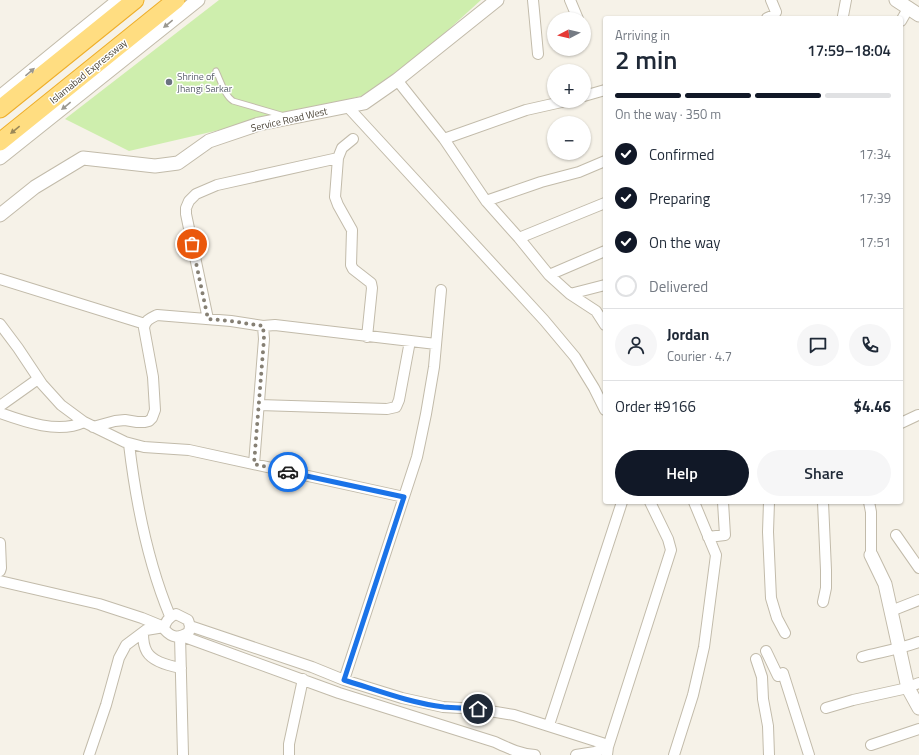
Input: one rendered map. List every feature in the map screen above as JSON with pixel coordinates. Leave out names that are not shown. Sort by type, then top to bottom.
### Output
[{"type":"highway","points":[[0,109],[135,0]]},
{"type":"highway","name":"Islamabad Expressway","points":[[0,142],[176,0]]},
{"type":"street","points":[[0,97],[119,0]]},
{"type":"street","points":[[0,158],[198,0]]},
{"type":"street","name":"Service Road West","points":[[0,215],[35,188],[83,158],[155,166],[178,163],[209,141],[259,124],[364,103],[397,80],[497,0]]},
{"type":"street","points":[[532,0],[538,54]]},
{"type":"street","points":[[570,0],[575,12]]},
{"type":"street","points":[[771,0],[776,12],[772,16]]},
{"type":"street","points":[[843,16],[846,0]]},
{"type":"street","points":[[896,0],[914,11],[903,19]]},
{"type":"street","points":[[397,80],[444,139],[486,201],[549,274],[570,294],[596,311],[603,322]]},
{"type":"street","points":[[591,94],[603,91]]},
{"type":"street","points":[[444,139],[526,110],[547,105]]},
{"type":"street","points":[[347,106],[544,320],[574,357],[594,388],[603,406]]},
{"type":"street","points":[[353,139],[342,148],[338,158],[335,198],[352,230],[350,265],[371,283],[372,288],[367,337]]},
{"type":"street","points":[[208,319],[186,214],[186,208],[189,201],[196,194],[217,184],[338,158]]},
{"type":"street","points":[[486,201],[541,182],[579,172],[603,162]]},
{"type":"street","points":[[519,238],[603,204]]},
{"type":"street","points":[[549,274],[603,252]]},
{"type":"street","points":[[0,279],[144,324]]},
{"type":"street","points":[[570,294],[603,286]]},
{"type":"street","points":[[344,680],[417,457],[434,367],[441,290]]},
{"type":"street","points":[[0,413],[46,427],[78,426],[125,420],[137,422],[149,421],[155,410],[153,377],[144,324],[149,319],[157,315],[231,321],[263,326],[275,325],[436,344]]},
{"type":"street","points":[[0,324],[38,379],[61,405],[89,425],[129,444],[144,447],[189,450],[404,497]]},
{"type":"street","points":[[254,464],[264,339],[263,326]]},
{"type":"street","points":[[259,405],[387,409],[396,407],[399,400],[410,342]]},
{"type":"street","points":[[0,406],[38,379]]},
{"type":"street","points":[[903,422],[919,414]]},
{"type":"street","points":[[129,444],[145,540],[155,576],[170,616]]},
{"type":"street","points":[[550,725],[621,504]]},
{"type":"street","points":[[607,751],[671,550],[668,539],[651,504]]},
{"type":"street","points":[[674,755],[693,695],[704,647],[716,555],[695,504]]},
{"type":"street","points":[[708,537],[725,535],[723,504]]},
{"type":"street","points":[[769,504],[768,532],[771,598],[784,633]]},
{"type":"street","points":[[823,504],[826,588],[823,602]]},
{"type":"street","points":[[869,504],[871,512],[871,555],[885,584],[900,649],[913,685],[919,708]]},
{"type":"street","points":[[896,534],[919,568]]},
{"type":"street","points":[[0,543],[0,571]]},
{"type":"street","points":[[0,581],[99,604],[164,627],[169,634],[176,637],[189,632],[190,626],[188,620],[176,614],[170,616],[164,627]]},
{"type":"street","points":[[891,611],[919,600]]},
{"type":"street","points":[[190,626],[312,667],[344,680],[402,698],[443,707],[478,709],[514,715],[550,725],[602,743],[607,751]]},
{"type":"street","points":[[89,755],[106,705],[119,658],[126,644],[146,630],[164,627]]},
{"type":"street","points":[[143,633],[146,651],[162,663],[172,667],[181,668]]},
{"type":"street","points":[[181,636],[183,755]]},
{"type":"street","points":[[181,636],[339,693],[495,742],[526,754],[535,755]]},
{"type":"street","points":[[862,657],[900,649],[919,642]]},
{"type":"street","points":[[766,651],[778,676],[783,674],[809,755]]},
{"type":"street","points":[[756,659],[762,676],[768,726],[769,755]]},
{"type":"street","points":[[289,755],[289,744],[302,679]]},
{"type":"street","points":[[826,708],[913,685]]},
{"type":"street","points":[[871,745],[919,729]]},
{"type":"street","points":[[576,755],[607,751]]},
{"type":"lane","points":[[216,71],[224,89],[233,102],[291,117]]},
{"type":"green space","points":[[219,0],[481,0],[381,91],[129,151],[65,119]]},
{"type":"way so far","points":[[192,244],[208,319],[263,326],[264,339],[254,464],[288,472]]},
{"type":"place","name":"Shrine of Jhangi Sarkar","points":[[169,82]]},
{"type":"route","points":[[288,472],[404,497],[344,680],[402,698],[443,707],[478,709]]}]
